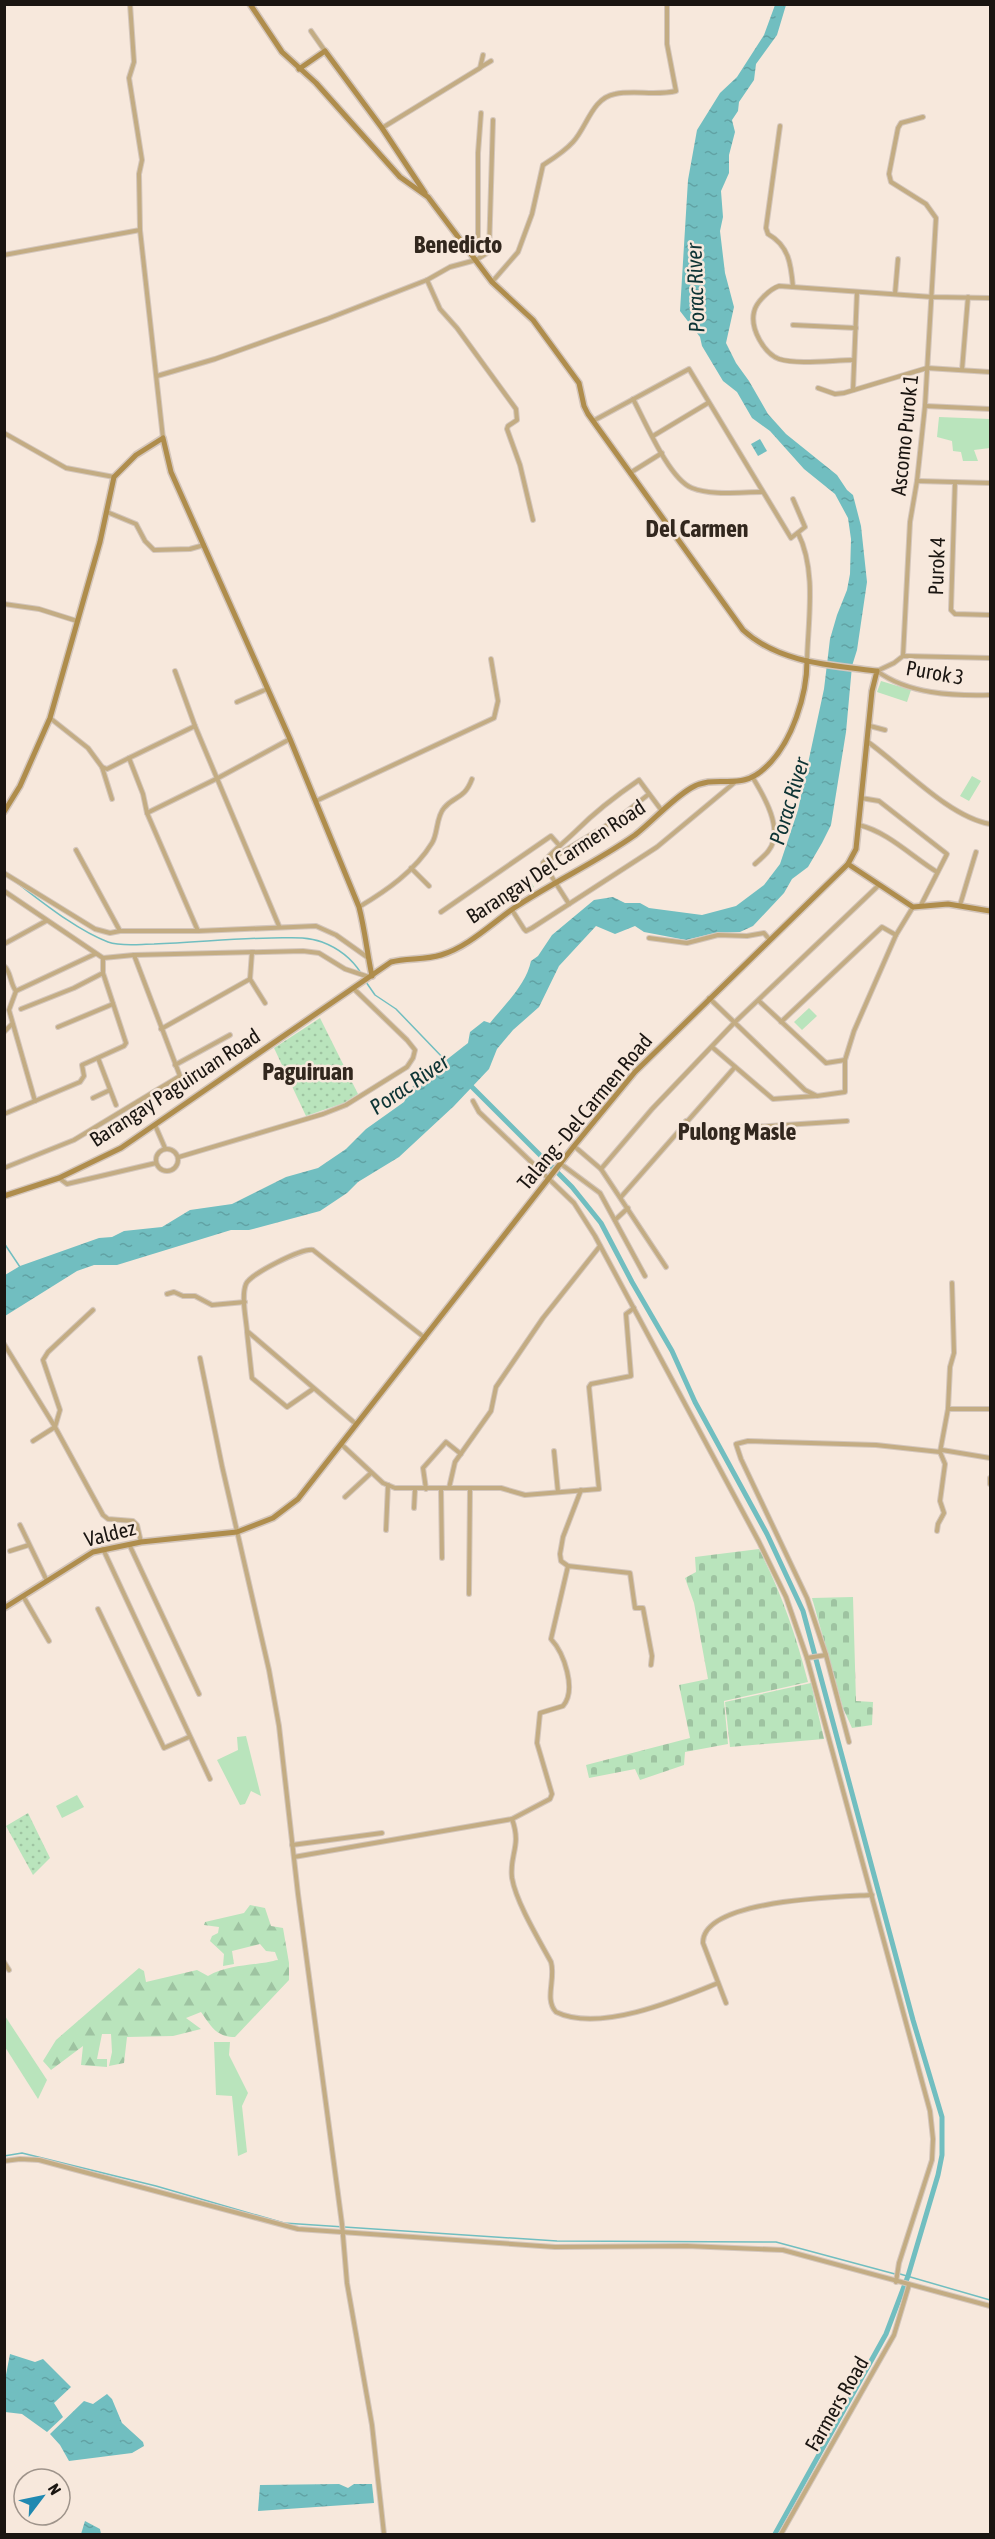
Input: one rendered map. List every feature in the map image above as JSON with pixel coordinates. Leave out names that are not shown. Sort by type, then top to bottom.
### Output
[{"type":"street","points":[[4,891],[103,958],[134,955],[303,951],[319,953],[345,969],[369,977],[366,933],[359,907],[290,739],[171,472],[163,438],[140,230],[139,174],[142,160],[140,134],[133,112],[129,78],[134,62],[130,4]]},
{"type":"street","points":[[250,4],[282,52],[316,83],[400,177],[428,197]]},
{"type":"street","points":[[492,282],[518,252],[532,214],[543,165],[559,155],[574,141],[598,104],[615,94],[666,94],[676,91],[667,44],[668,4]]},
{"type":"street","points":[[311,31],[382,128],[428,197],[492,282],[533,320],[574,373],[582,389],[584,406],[593,421],[743,630],[770,650],[807,661],[877,671],[903,656],[990,658]]},
{"type":"street","points":[[299,69],[326,51]]},
{"type":"street","points":[[480,68],[483,55]]},
{"type":"street","points":[[382,128],[491,61]]},
{"type":"street","points":[[467,248],[478,239],[478,153],[481,112]]},
{"type":"street","name":"Ascomo Purok 1","points":[[903,656],[910,522],[925,406],[936,218],[926,204],[891,182],[889,178],[898,128],[902,123],[923,117]]},
{"type":"street","points":[[157,376],[215,359],[327,319],[427,280],[450,267],[476,260],[489,252],[493,120]]},
{"type":"street","points":[[780,126],[766,228],[768,234],[788,252],[793,287]]},
{"type":"street","points":[[4,255],[140,230]]},
{"type":"street","points":[[896,294],[898,259]]},
{"type":"street","points":[[427,280],[440,309],[457,328],[516,409],[517,420],[507,429],[520,465],[533,520]]},
{"type":"street","points":[[854,360],[788,361],[771,355],[758,336],[754,318],[756,306],[779,286],[932,297],[990,298]]},
{"type":"street","points":[[853,390],[857,292]]},
{"type":"street","points":[[962,370],[968,297]]},
{"type":"street","points":[[793,325],[856,328]]},
{"type":"street","points":[[818,388],[835,394],[927,368],[990,372]]},
{"type":"street","points":[[593,421],[689,369],[791,538],[805,527],[793,500]]},
{"type":"street","points":[[633,399],[662,453],[682,482],[693,489],[762,492]]},
{"type":"street","points":[[652,436],[708,403]]},
{"type":"street","points":[[925,406],[990,409]]},
{"type":"street","points":[[4,434],[66,468],[114,477]]},
{"type":"street","points":[[4,812],[20,786],[50,718],[107,512],[114,477],[136,455],[163,438]]},
{"type":"street","points":[[630,473],[662,453]]},
{"type":"street","points":[[917,481],[990,483]]},
{"type":"street","name":"Purok 4","points":[[955,482],[951,610],[955,614],[990,615]]},
{"type":"street","points":[[107,512],[136,524],[154,550],[190,549],[204,545]]},
{"type":"street","points":[[798,533],[805,546],[809,569],[807,661]]},
{"type":"street","points":[[4,604],[39,609],[76,621]]},
{"type":"street","points":[[315,802],[494,718],[498,701],[491,659]]},
{"type":"street","name":"Barangay Del Carmen Road","points":[[354,989],[391,962],[405,958],[439,956],[451,951],[512,909],[634,835],[690,789],[701,783],[734,783],[753,778],[769,765],[781,749],[794,722],[807,677],[807,661]]},
{"type":"street","points":[[175,671],[195,726],[279,926]]},
{"type":"street","name":"Purok 3","points":[[877,671],[905,686],[942,693],[990,695]]},
{"type":"street","name":"Talang - Del Carmen Road","points":[[202,1536],[237,1532],[273,1518],[298,1499],[574,1146],[635,1072],[708,998],[848,864],[854,854],[870,726],[872,691],[877,671]]},
{"type":"street","points":[[237,702],[267,689]]},
{"type":"street","points":[[50,718],[88,748],[102,768],[112,799]]},
{"type":"street","points":[[102,768],[107,769],[195,726]]},
{"type":"street","points":[[870,726],[885,730]]},
{"type":"street","points":[[147,813],[290,739]]},
{"type":"street","points":[[868,741],[948,805],[970,819],[990,824]]},
{"type":"street","points":[[129,758],[143,794],[147,813],[198,931]]},
{"type":"street","points":[[753,778],[769,806],[774,824],[771,849],[755,864]]},
{"type":"street","points":[[359,907],[387,890],[411,868],[432,843],[443,809],[464,794],[472,779]]},
{"type":"street","points":[[543,864],[587,818],[639,780],[662,812]]},
{"type":"street","points":[[512,909],[526,931],[657,847],[734,783]]},
{"type":"street","points":[[543,864],[617,819],[649,794]]},
{"type":"street","points":[[861,798],[879,801],[946,854],[921,905]]},
{"type":"street","points":[[858,825],[875,828],[916,860],[937,872]]},
{"type":"street","points":[[441,912],[551,836],[559,845]]},
{"type":"street","points":[[76,850],[120,931]]},
{"type":"street","points":[[960,905],[976,852]]},
{"type":"street","points":[[543,864],[569,904]]},
{"type":"street","points":[[848,864],[913,907]]},
{"type":"street","points":[[411,868],[429,886]]},
{"type":"street","points":[[4,873],[95,928],[110,933],[316,926],[336,935],[367,957]]},
{"type":"street","points":[[601,1168],[652,1109],[734,1023],[879,885]]},
{"type":"street","points":[[712,1047],[773,1099],[845,1092],[845,1060],[854,1031],[896,935],[913,907],[960,905],[990,911]]},
{"type":"street","points":[[4,944],[46,921]]},
{"type":"street","points":[[781,1022],[882,927],[896,935]]},
{"type":"street","points":[[649,938],[687,943],[718,935],[747,936],[764,933],[770,939]]},
{"type":"street","points":[[252,952],[250,979],[265,1003]]},
{"type":"street","points":[[35,1101],[9,1010],[16,992],[95,954]]},
{"type":"street","points":[[4,1168],[74,1140],[180,1076],[134,955]]},
{"type":"street","points":[[4,1114],[80,1082],[84,1076],[82,1065],[121,1048],[126,1043],[103,973],[103,958]]},
{"type":"street","points":[[4,966],[8,968],[11,984],[16,992]]},
{"type":"street","points":[[21,1009],[74,988],[103,973]]},
{"type":"street","points":[[161,1029],[250,979]]},
{"type":"street","points":[[178,1157],[346,1105],[406,1067],[413,1058],[415,1050],[354,989]]},
{"type":"street","name":"Barangay Paguiruan Road","points":[[4,1196],[59,1178],[121,1148],[354,989]]},
{"type":"street","points":[[708,998],[805,1090],[818,1096]]},
{"type":"street","points":[[759,1001],[826,1063],[845,1060]]},
{"type":"street","points":[[58,1027],[113,1004]]},
{"type":"street","points":[[4,1032],[12,1023]]},
{"type":"street","points":[[175,1065],[230,1035]]},
{"type":"street","points":[[99,1058],[116,1105]]},
{"type":"street","points":[[621,1197],[686,1120],[735,1067]]},
{"type":"street","points":[[93,1098],[110,1090]]},
{"type":"street","points":[[473,1101],[486,1119],[550,1177],[581,1213],[601,1246],[772,1569],[809,1658],[930,2111],[933,2139],[932,2160],[897,2279]]},
{"type":"street","points":[[686,1120],[691,1131],[847,1121]]},
{"type":"street","points":[[155,1125],[165,1148]]},
{"type":"street","points":[[574,1146],[601,1168],[666,1267]]},
{"type":"street","points":[[165,1148],[174,1150],[178,1157],[177,1166],[170,1172],[161,1170],[156,1163],[157,1153],[165,1148]]},
{"type":"street","points":[[59,1178],[67,1184],[156,1163]]},
{"type":"street","points":[[559,1166],[600,1193],[645,1276]]},
{"type":"street","points":[[615,1220],[628,1208]]},
{"type":"street","points":[[449,1488],[455,1462],[491,1411],[496,1387],[543,1318],[601,1246]]},
{"type":"street","points":[[313,1389],[287,1407],[252,1378],[244,1287],[248,1279],[291,1256],[308,1249],[313,1250],[425,1338]]},
{"type":"street","points":[[937,1531],[944,1514],[940,1501],[945,1464],[941,1451],[948,1409],[950,1367],[954,1353],[952,1283]]},
{"type":"street","points":[[167,1293],[195,1296],[212,1305],[245,1302]]},
{"type":"street","points":[[341,1444],[371,1473],[388,1485],[415,1489],[501,1488],[525,1495],[599,1489],[589,1387],[591,1384],[631,1376],[626,1314],[634,1308]]},
{"type":"street","points":[[33,1441],[55,1427],[60,1410],[43,1360],[48,1352],[93,1310]]},
{"type":"street","points":[[247,1331],[356,1424]]},
{"type":"street","points":[[4,1344],[55,1427],[103,1515],[108,1519],[133,1521],[137,1525],[141,1542]]},
{"type":"street","points":[[200,1358],[269,1670],[287,1782],[292,1845],[355,2337],[372,2425],[384,2535]]},
{"type":"street","points":[[948,1409],[990,1409]]},
{"type":"street","points":[[849,1742],[796,1571],[741,1460],[736,1444],[748,1441],[876,1445],[990,1458]]},
{"type":"street","points":[[426,1489],[423,1468],[446,1442],[461,1454]]},
{"type":"street","points":[[554,1451],[558,1492]]},
{"type":"street","points":[[345,1497],[371,1473]]},
{"type":"street","points":[[990,1478],[990,1484]]},
{"type":"street","points":[[386,1530],[388,1485]]},
{"type":"street","points":[[441,1488],[442,1558]]},
{"type":"street","points":[[469,1594],[470,1488]]},
{"type":"street","points":[[414,1508],[415,1489]]},
{"type":"street","points":[[581,1490],[560,1550],[561,1561],[567,1566],[630,1573],[635,1608],[644,1608],[652,1656],[651,1665]]},
{"type":"street","points":[[20,1525],[47,1582]]},
{"type":"street","name":"Valdez","points":[[4,1608],[79,1559],[104,1549],[141,1542],[202,1536]]},
{"type":"street","points":[[129,1544],[199,1694]]},
{"type":"street","points":[[10,1551],[30,1545]]},
{"type":"street","points":[[104,1549],[210,1779]]},
{"type":"street","points":[[294,1857],[512,1819],[546,1803],[552,1796],[539,1750],[540,1713],[562,1707],[568,1695],[560,1649],[551,1639],[567,1566]]},
{"type":"street","points":[[23,1596],[49,1641]]},
{"type":"street","points":[[98,1609],[164,1748],[189,1737]]},
{"type":"street","points":[[809,1658],[823,1655]]},
{"type":"street","points":[[512,1819],[517,1837],[512,1870],[514,1884],[534,1932],[551,1962],[553,1974],[550,2000],[556,2012],[585,2018],[636,2012],[662,2006],[718,1983]]},
{"type":"street","points":[[292,1845],[382,1833]]},
{"type":"street","points":[[726,2003],[703,1938],[721,1919],[765,1904],[872,1895]]},
{"type":"street","points":[[4,1962],[9,1970]]},
{"type":"street","points":[[4,2161],[39,2160],[285,2226],[342,2228],[555,2247],[769,2248],[796,2252],[990,2306]]},
{"type":"street","name":"Farmers Road","points":[[781,2535],[894,2335],[909,2285]]},
{"type":"green space","points":[[939,417],[990,419],[990,448],[974,450],[978,461],[963,461],[961,452],[953,451],[952,441],[937,437]]},
{"type":"green space","points":[[881,681],[911,690],[907,702],[877,692]]},
{"type":"green space","points":[[972,776],[981,781],[969,801],[960,796]]},
{"type":"green space","points":[[529,878],[534,887],[514,899],[509,890]]},
{"type":"green space","points":[[809,1008],[817,1016],[802,1030],[794,1022]]},
{"type":"green space","points":[[320,1018],[358,1094],[344,1103],[306,1116],[274,1048]]},
{"type":"green space","points":[[759,1549],[787,1614],[808,1682],[724,1701],[728,1744],[685,1752],[684,1765],[640,1780],[635,1769],[589,1778],[586,1765],[690,1738],[679,1685],[708,1679],[694,1603],[685,1578],[696,1572],[695,1557]]},
{"type":"green space","points":[[853,1597],[856,1701],[873,1702],[872,1725],[852,1728],[843,1708],[812,1598]]},
{"type":"green space","points":[[811,1683],[824,1739],[730,1747],[725,1702]]},
{"type":"green space","points":[[246,1736],[261,1796],[251,1791],[245,1804],[240,1805],[217,1760],[238,1750],[237,1737]]},
{"type":"green space","points":[[77,1795],[84,1807],[62,1818],[56,1806]]},
{"type":"green space","points":[[28,1813],[50,1858],[33,1875],[6,1826]]},
{"type":"green space","points":[[250,1905],[265,1908],[271,1926],[283,1928],[289,1963],[289,1980],[235,2037],[219,2033],[201,2012],[186,2018],[201,2029],[173,2036],[127,2037],[124,2063],[109,2066],[112,2052],[111,2034],[102,2034],[97,2059],[107,2059],[107,2067],[81,2065],[83,2046],[51,2070],[43,2061],[56,2040],[139,1968],[144,1971],[146,1982],[197,1970],[208,1976],[233,1967],[278,1960],[275,1952],[266,1951],[260,1944],[232,1951],[234,1964],[223,1966],[224,1954],[210,1941],[212,1936],[218,1933],[219,1927],[204,1925],[205,1922],[244,1913]]},
{"type":"green space","points":[[5,2016],[47,2080],[38,2099],[5,2047]]},
{"type":"green space","points":[[214,2042],[230,2042],[229,2055],[248,2093],[242,2106],[247,2152],[238,2156],[232,2096],[216,2095]]},
{"type":"water","name":"Porac River","points":[[775,5],[786,5],[777,35],[756,64],[754,80],[739,102],[738,111],[732,120],[735,132],[729,155],[729,173],[721,191],[723,217],[720,231],[725,273],[734,307],[726,343],[768,414],[786,434],[837,475],[853,495],[861,526],[867,582],[857,650],[852,666],[846,732],[831,825],[808,867],[792,879],[784,893],[753,926],[740,932],[715,933],[686,940],[644,932],[635,926],[615,934],[596,926],[559,966],[539,1007],[513,1030],[497,1049],[489,1069],[454,1106],[399,1157],[358,1182],[347,1193],[320,1211],[249,1230],[231,1230],[117,1265],[94,1265],[77,1271],[5,1316],[5,1275],[20,1266],[99,1238],[112,1237],[124,1231],[162,1227],[190,1210],[232,1204],[286,1177],[318,1168],[346,1149],[366,1129],[404,1102],[413,1086],[468,1043],[470,1032],[484,1021],[490,1023],[520,986],[531,961],[538,956],[552,935],[594,900],[613,897],[625,903],[640,903],[649,908],[702,915],[736,906],[764,885],[780,864],[798,810],[824,689],[830,639],[847,590],[851,539],[848,518],[835,494],[804,469],[770,431],[752,418],[737,392],[723,381],[702,346],[700,337],[680,311],[688,180],[697,130],[720,93],[737,77],[764,35]]},
{"type":"water","points":[[760,439],[767,451],[758,456],[751,444]]},
{"type":"water","points":[[10,2354],[35,2362],[43,2359],[71,2387],[54,2403],[63,2417],[47,2432],[22,2414],[5,2412],[5,2380]]},
{"type":"water","points":[[107,2394],[112,2399],[122,2423],[143,2442],[144,2446],[132,2453],[69,2461],[60,2445],[50,2434],[84,2401],[93,2404]]},
{"type":"water","points":[[339,2484],[348,2488],[354,2484],[372,2484],[374,2503],[258,2511],[260,2485]]},
{"type":"water","points":[[85,2521],[100,2529],[101,2534],[81,2534]]},
{"type":"waterway","points":[[13,880],[71,923],[113,944],[304,938],[334,947],[344,954],[361,973]]},
{"type":"waterway","name":"Porac River","points":[[366,982],[375,995],[396,1009],[445,1060]]},
{"type":"waterway","points":[[468,1083],[572,1187],[601,1223],[672,1351],[695,1402],[767,1534],[803,1611],[913,2020],[942,2117],[942,2155],[938,2175],[908,2276],[886,2334],[775,2534]]},
{"type":"waterway","points":[[4,1243],[20,1267]]},
{"type":"waterway","points":[[4,2156],[22,2153],[156,2186],[284,2223],[557,2241],[776,2242],[895,2274]]},
{"type":"waterway","points":[[900,2274],[990,2300]]},
{"type":"district","name":"Benedicto","points":[[458,245]]},
{"type":"district","name":"Del Carmen","points":[[697,529]]},
{"type":"district","name":"Paguiruan","points":[[308,1072]]},
{"type":"district","name":"Pulong Masle","points":[[737,1132]]}]
